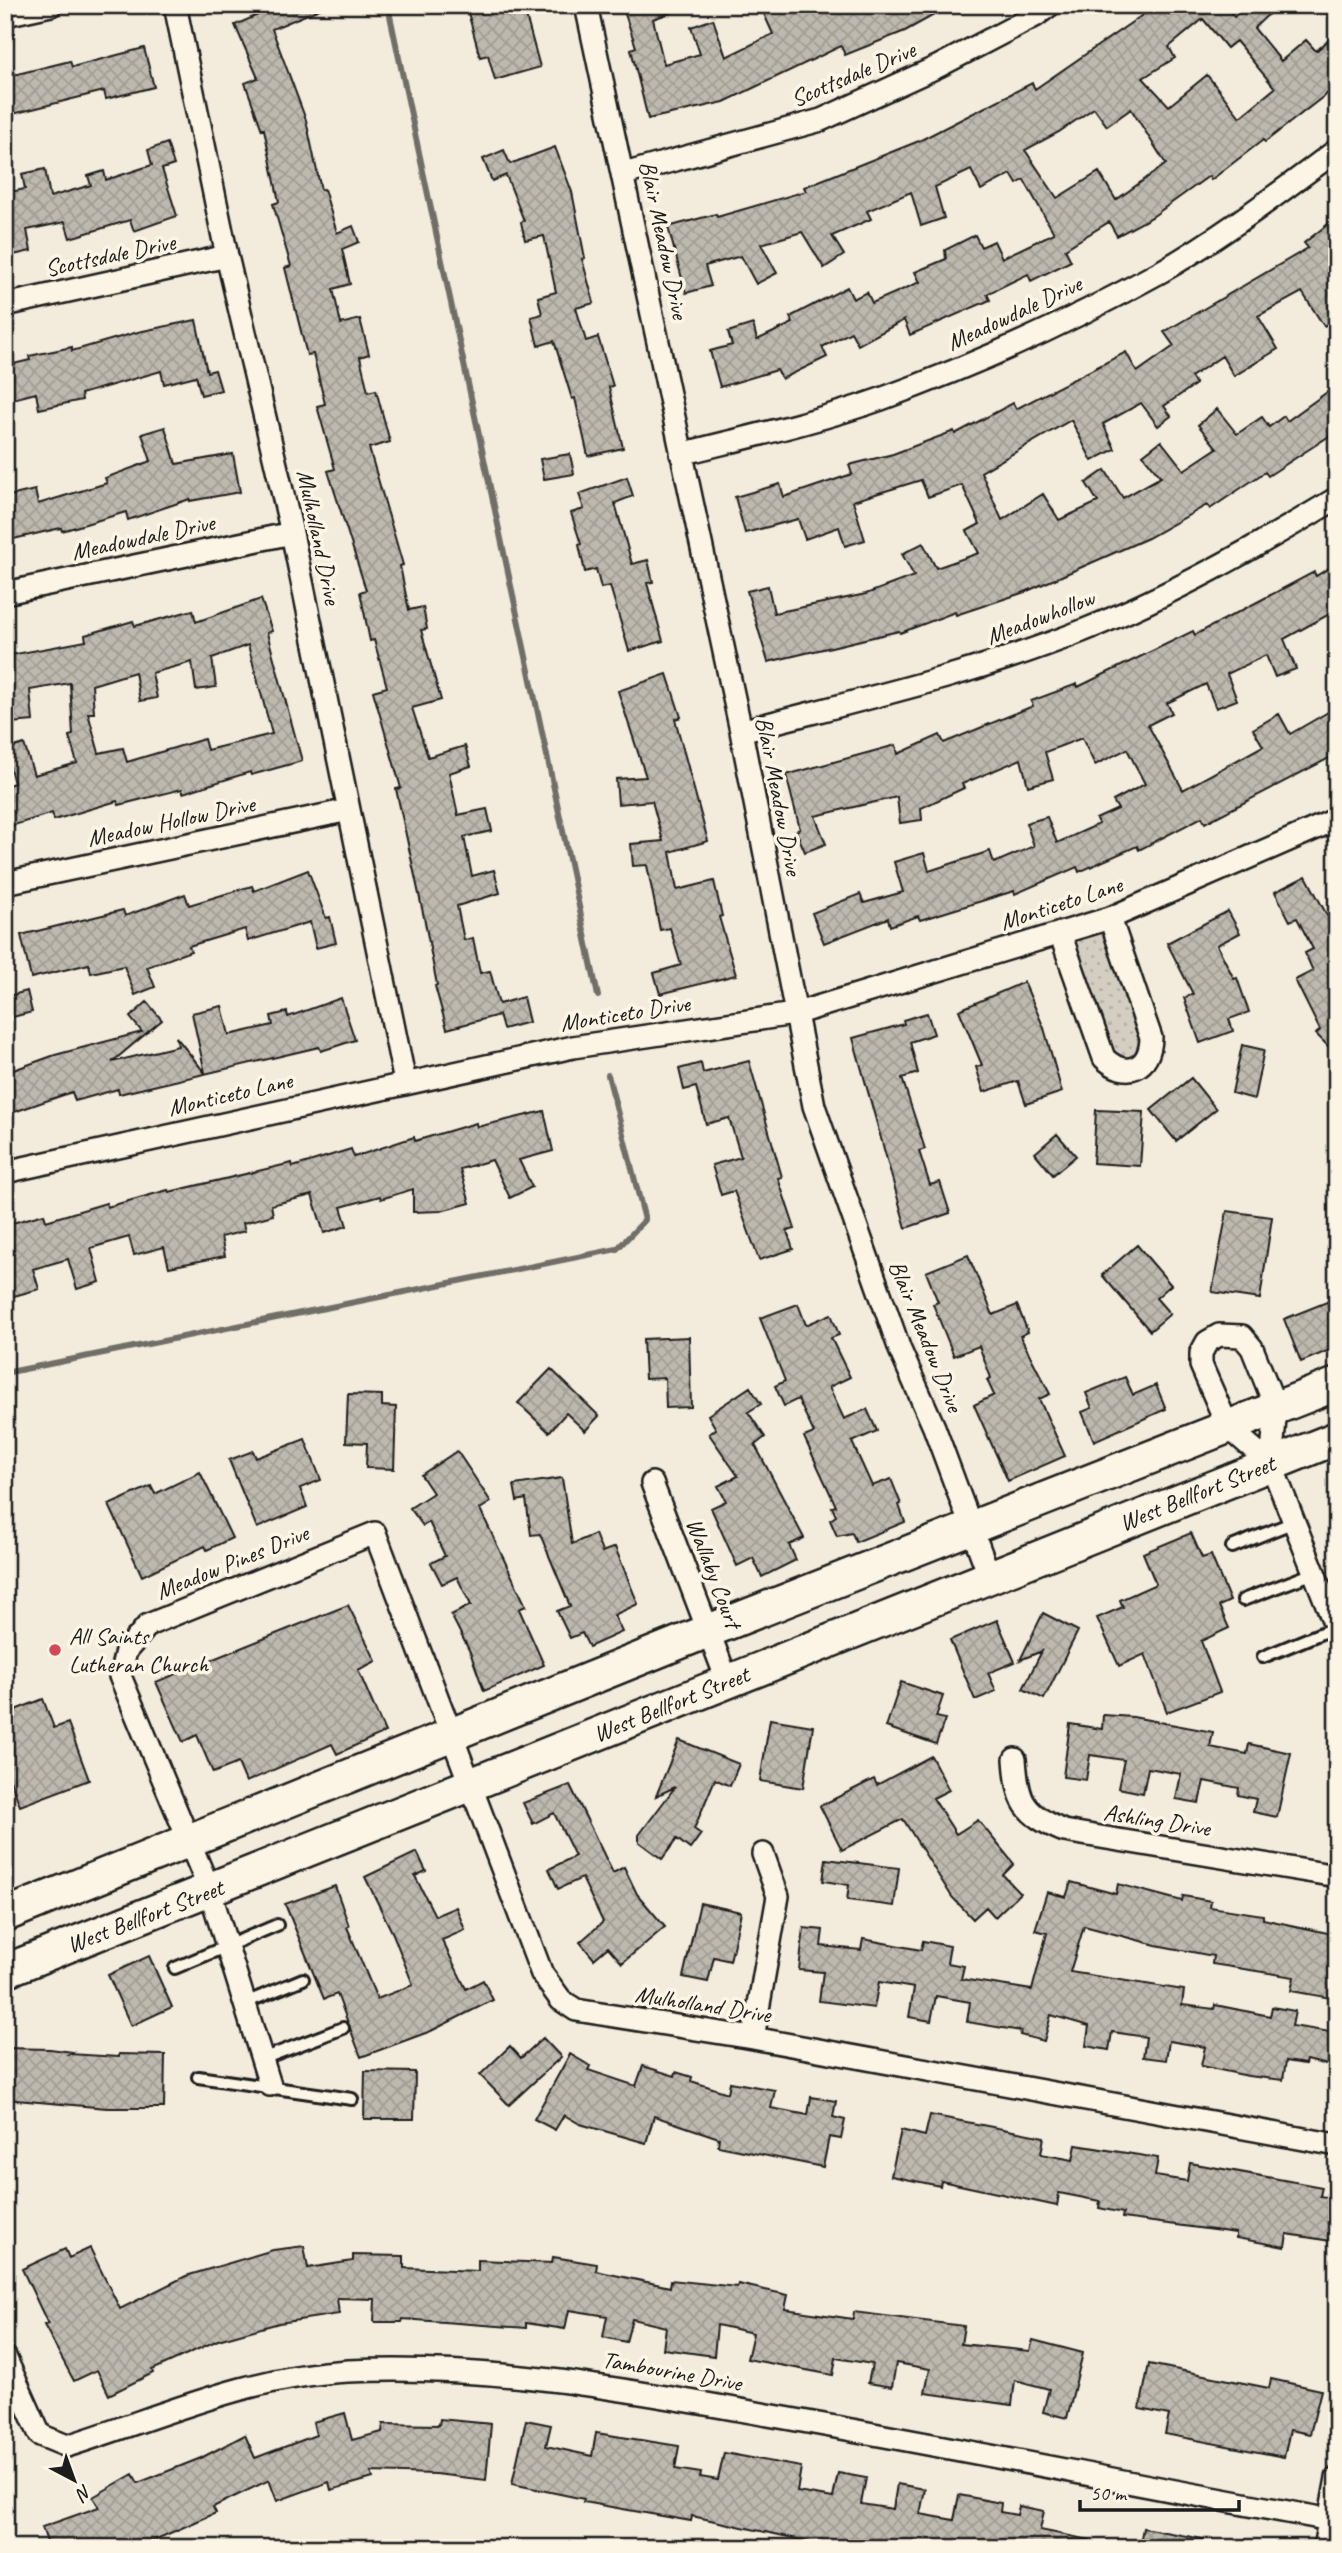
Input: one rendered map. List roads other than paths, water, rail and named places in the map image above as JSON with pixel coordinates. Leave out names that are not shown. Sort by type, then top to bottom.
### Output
[{"type":"main road","name":"West Bellfort Street","points":[[5,1915],[708,1631],[1337,1384]]},
{"type":"main road","name":"West Bellfort Street","points":[[5,1971],[1337,1438]]},
{"type":"street","points":[[5,15],[51,5]]},
{"type":"street","name":"Mulholland Drive","points":[[175,5],[227,256],[292,533],[405,1082]]},
{"type":"street","name":"Blair Meadow Drive","points":[[586,5],[741,731],[814,1106],[857,1234],[989,1576]]},
{"type":"street","name":"Scottsdale Drive","points":[[624,174],[821,120],[939,66],[1050,5]]},
{"type":"street","name":"Meadowdale Drive","points":[[681,454],[879,400],[988,358],[1162,271],[1215,238],[1337,150]]},
{"type":"street","name":"Scottsdale Drive","points":[[5,305],[227,256]]},
{"type":"street","name":"Meadowhollow","points":[[741,731],[978,668],[1084,631],[1184,583],[1337,498]]},
{"type":"street","name":"Meadowdale Drive","points":[[5,593],[292,533]]},
{"type":"street","name":"Meadow Hollow Drive","points":[[5,883],[349,810]]},
{"type":"street","name":"Monticeto Lane","points":[[794,1014],[1110,918],[1337,819]]},
{"type":"street","points":[[1060,933],[1104,1058],[1121,1071],[1132,1071],[1143,1064],[1151,1052],[1151,1038],[1110,918]]},
{"type":"street","name":"Monticeto Drive","points":[[466,1069],[573,1047],[794,1014]]},
{"type":"street","name":"Monticeto Lane","points":[[5,1172],[466,1069]]},
{"type":"street","points":[[1271,1464],[1228,1427],[1201,1365],[1201,1353],[1207,1342],[1219,1335],[1242,1336],[1252,1348],[1276,1408],[1271,1464],[1336,1628]]},
{"type":"street","name":"Wallaby Court","points":[[652,1483],[727,1681]]},
{"type":"street","name":"Mulholland Drive","points":[[375,1532],[542,1974],[561,2000],[576,2010],[753,2038],[1337,2145]]},
{"type":"street","name":"Meadow Pines Drive","points":[[270,2085],[210,1891],[120,1676],[126,1651],[148,1625],[375,1532]]},
{"type":"street","name":"Ashling Drive","points":[[1014,1759],[1017,1789],[1034,1818],[1064,1831],[1337,1876]]},
{"type":"street","points":[[753,2038],[778,1896],[764,1854]]},
{"type":"street","name":"Tambourine Drive","points":[[5,2357],[40,2435],[67,2446],[243,2386],[347,2371],[572,2380],[922,2441],[1333,2520]]},
{"type":"street","points":[[1324,2548],[1333,2520],[1337,2478]]},
{"type":"lane","points":[[1232,1547],[1294,1522]]},
{"type":"lane","points":[[1243,1600],[1314,1573]]},
{"type":"lane","points":[[1263,1657],[1336,1628]]},
{"type":"lane","points":[[175,1968],[277,1925]]},
{"type":"lane","points":[[245,2003],[303,1979]]},
{"type":"lane","points":[[262,2059],[343,2028]]},
{"type":"lane","points":[[198,2077],[270,2085],[352,2099]]},
{"type":"waterway","points":[[389,11],[598,996]]},
{"type":"waterway","points":[[5,1373],[617,1249],[645,1220],[608,1075]]},
{"type":"place","name":"All Saints Lutheran Church","points":[[55,1650]]}]
